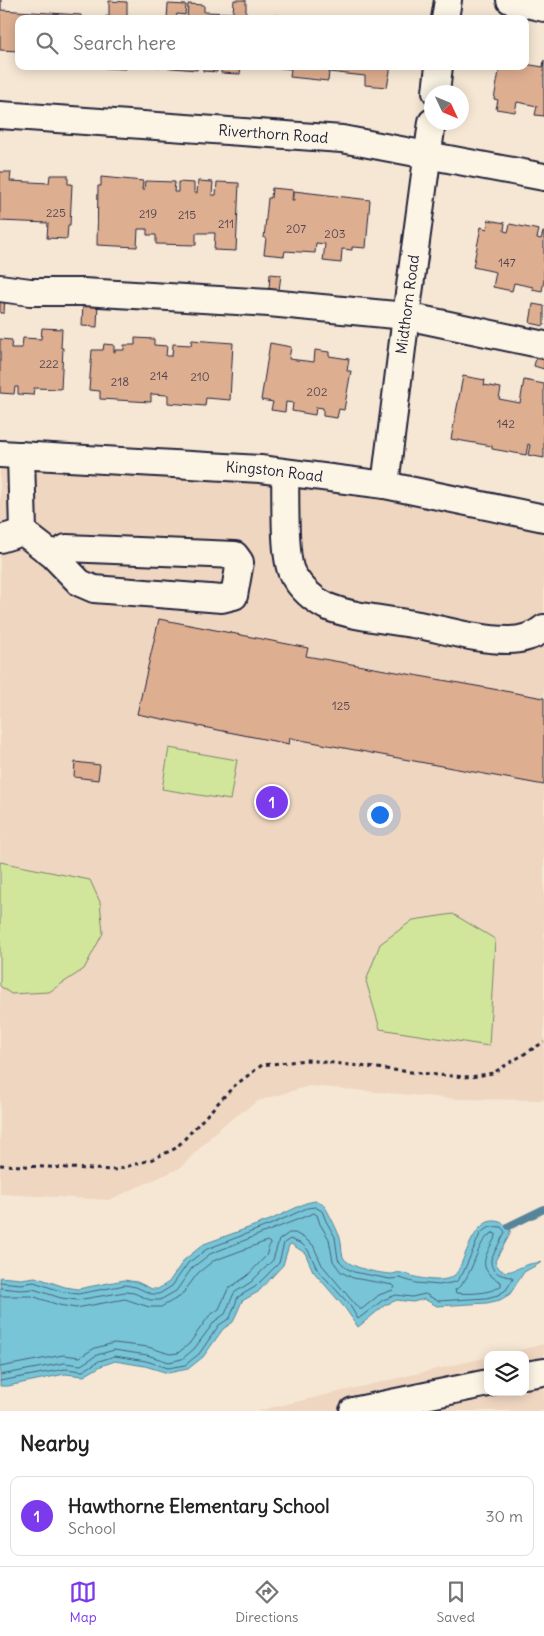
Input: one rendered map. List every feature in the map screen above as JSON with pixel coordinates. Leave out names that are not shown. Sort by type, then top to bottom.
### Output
[{"type":"street","points":[[446,15],[448,0]]},
{"type":"street","points":[[510,0],[544,8]]},
{"type":"street","points":[[437,85],[439,70]]},
{"type":"street","name":"Riverthorn Road","points":[[0,115],[342,138],[544,177]]},
{"type":"street","name":"Midthorn Road","points":[[385,485],[431,130]]},
{"type":"street","points":[[0,288],[30,292],[83,292],[269,303],[406,316],[544,345]]},
{"type":"street","points":[[11,454],[11,535],[60,552],[235,555],[240,562],[234,596],[222,599],[94,589],[80,583],[60,552]]},
{"type":"street","name":"Kingston Road","points":[[11,454],[198,464],[385,485],[544,518]]},
{"type":"street","points":[[285,473],[287,556],[291,573],[305,592],[326,606],[356,614],[477,638],[510,640],[528,637],[544,628]]},
{"type":"street","points":[[529,1375],[544,1372]]},
{"type":"street","points":[[353,1411],[484,1384]]},
{"type":"path","points":[[0,1165],[115,1170],[153,1159],[176,1148],[234,1086],[262,1065],[308,1060],[471,1078],[493,1073],[544,1042]]},
{"type":"shaded area","points":[[0,454],[260,469],[544,518],[544,1100],[457,1099],[309,1086],[258,1101],[222,1126],[180,1168],[109,1200],[0,1194]]},
{"type":"shaded area","points":[[544,1344],[544,1411],[257,1411],[484,1358],[484,1396],[529,1396],[529,1351],[516,1351]]},
{"type":"green space","points":[[169,748],[237,760],[230,800],[162,789]]},
{"type":"green space","points":[[0,862],[90,880],[100,902],[103,933],[84,969],[49,992],[11,994],[0,986]]},
{"type":"green space","points":[[453,914],[495,939],[489,1046],[380,1029],[366,981],[380,944],[413,920]]},
{"type":"water","points":[[315,1201],[323,1205],[331,1217],[341,1240],[343,1257],[351,1264],[366,1270],[388,1274],[403,1273],[433,1280],[450,1278],[458,1271],[477,1232],[483,1225],[491,1221],[500,1222],[511,1229],[495,1261],[498,1267],[506,1272],[542,1262],[524,1272],[510,1294],[500,1300],[487,1303],[437,1306],[424,1299],[413,1302],[397,1300],[385,1305],[358,1327],[345,1308],[313,1271],[305,1253],[291,1244],[289,1245],[283,1265],[258,1292],[242,1301],[233,1322],[223,1329],[203,1357],[188,1369],[168,1373],[145,1366],[115,1361],[101,1366],[84,1376],[65,1374],[0,1386],[0,1277],[21,1279],[35,1277],[65,1287],[78,1289],[124,1280],[137,1282],[152,1289],[158,1289],[169,1282],[184,1260],[204,1244]]},
{"type":"building","points":[[0,0],[1,10],[81,15],[15,15],[15,51],[0,50]]},
{"type":"building","points":[[234,0],[246,0],[246,15],[187,15],[188,4],[204,5],[204,12],[233,13]]},
{"type":"building","points":[[109,1],[127,2],[127,15],[109,15]]},
{"type":"building","points":[[168,4],[186,5],[185,15],[167,15]]},
{"type":"building","points":[[544,60],[544,116],[535,115],[537,106],[517,102],[515,112],[496,109],[498,100],[494,99],[499,70],[529,70],[529,65],[543,67]]},
{"type":"building","points":[[217,70],[217,72],[203,71]]},
{"type":"building","points":[[221,70],[240,70],[240,74],[221,73]]},
{"type":"building","points":[[291,70],[390,70],[387,87],[365,85],[365,76],[329,72],[328,81],[290,77]]},
{"type":"building","points":[[0,172],[11,172],[10,181],[49,183],[50,175],[68,175],[68,184],[72,184],[70,225],[68,225],[67,239],[47,238],[48,223],[0,221]]},
{"type":"building","points":[[101,177],[143,181],[142,190],[144,190],[145,181],[175,182],[174,192],[178,192],[178,182],[194,183],[194,193],[197,193],[198,181],[213,182],[212,195],[216,195],[217,182],[239,183],[236,251],[214,250],[215,233],[196,233],[196,245],[156,244],[156,235],[147,235],[147,229],[138,229],[137,247],[97,245],[98,186],[101,186]]},
{"type":"building","points":[[272,188],[293,190],[292,200],[294,200],[294,191],[370,200],[366,248],[352,247],[352,250],[342,249],[341,263],[323,261],[325,244],[316,243],[315,253],[285,251],[284,256],[264,254],[268,198],[271,198]]},
{"type":"building","points":[[488,220],[505,223],[504,231],[508,232],[510,224],[539,230],[537,238],[541,239],[544,232],[544,280],[542,291],[514,283],[512,291],[493,287],[496,272],[473,267],[481,227],[487,229]]},
{"type":"building","points":[[270,274],[281,275],[279,290],[269,289]]},
{"type":"building","points":[[0,295],[5,295],[4,313],[0,313]]},
{"type":"building","points":[[83,301],[98,302],[97,327],[82,326]]},
{"type":"building","points":[[533,304],[544,306],[544,326],[530,323]]},
{"type":"building","points":[[42,328],[62,329],[61,389],[34,388],[33,395],[18,394],[18,387],[15,387],[14,394],[0,393],[0,339],[12,340],[11,348],[22,348],[23,338],[41,339]]},
{"type":"building","points":[[135,338],[154,339],[154,345],[167,346],[166,356],[172,356],[173,344],[191,345],[192,340],[233,343],[230,400],[206,398],[205,406],[168,403],[168,395],[151,394],[151,402],[100,399],[100,391],[89,390],[92,350],[103,350],[104,344],[114,345],[114,352],[115,350],[124,350],[124,345],[135,345]]},
{"type":"building","points":[[270,343],[291,347],[289,359],[314,362],[315,350],[329,352],[329,356],[349,359],[347,371],[351,371],[344,410],[339,409],[337,418],[323,416],[323,408],[316,407],[315,415],[292,411],[293,403],[286,402],[285,412],[271,410],[273,402],[261,400]]},
{"type":"building","points":[[537,354],[544,356],[544,369],[534,366]]},
{"type":"building","points":[[463,376],[485,380],[484,385],[501,388],[499,399],[520,403],[524,380],[544,384],[544,458],[528,455],[530,445],[528,444],[526,455],[492,449],[492,446],[451,439]]},
{"type":"building","points":[[159,619],[308,648],[306,656],[544,698],[544,785],[290,738],[289,744],[137,714]]},
{"type":"building","points":[[75,762],[100,765],[98,780],[74,777]]},
{"type":"waterway","points":[[509,1226],[544,1209]]},
{"type":"place","name":"Hawthorne Elementary School","points":[[272,802]]}]
